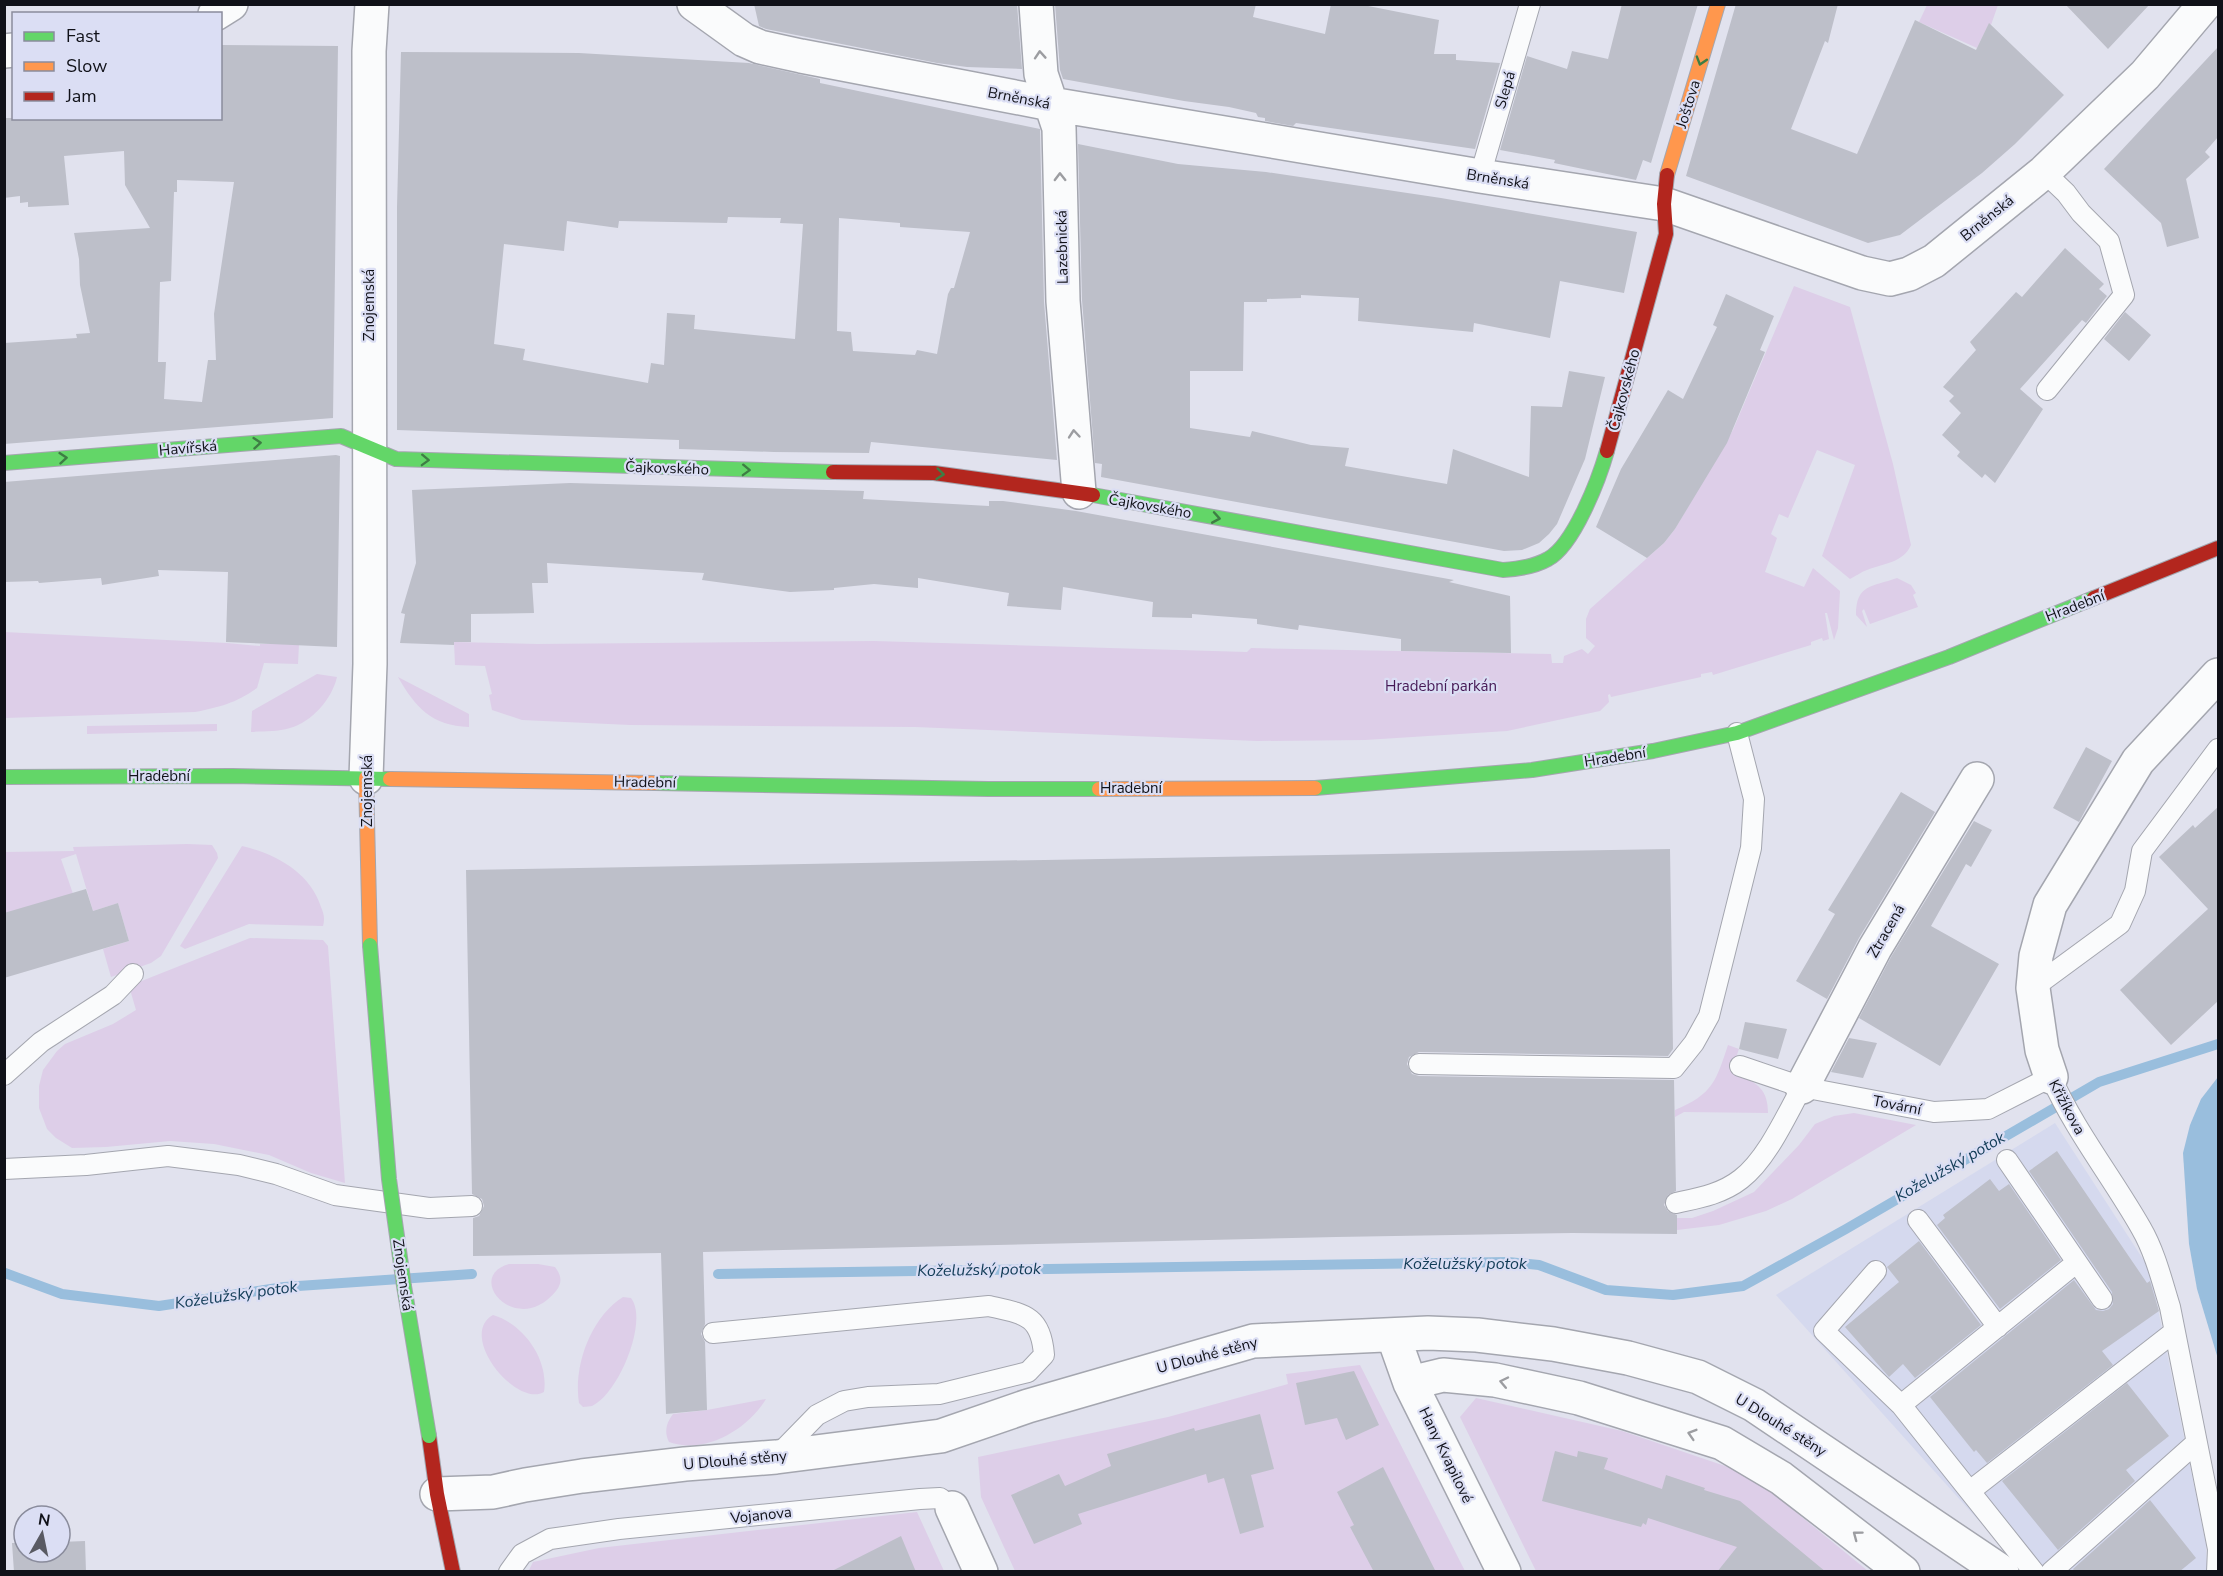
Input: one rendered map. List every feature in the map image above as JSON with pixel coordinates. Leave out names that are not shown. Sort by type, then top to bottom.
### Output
[{"type":"main road","name":"Joštova","points":[[1664,204],[1666,178],[1718,4]]},
{"type":"main road","name":"Čajkovského","points":[[369,447],[396,459],[762,471],[934,473],[1079,492],[1503,570],[1526,568],[1549,559],[1563,547],[1573,533],[1603,465],[1666,234],[1664,204]]},
{"type":"main road","name":"Havířská","points":[[4,463],[341,436],[369,447]]},
{"type":"main road","name":"Hradební","points":[[4,777],[232,776],[988,789],[1326,788],[1532,771],[1662,749],[1737,733],[1949,657],[2218,548]]},
{"type":"main road","name":"Znojemská","points":[[366,778],[370,945],[389,1179],[437,1494],[453,1572]]},
{"type":"street","points":[[218,12],[231,4]]},
{"type":"street","name":"Znojemská","points":[[366,778],[370,664],[369,51],[372,4]]},
{"type":"street","name":"Brněnská","points":[[694,4],[744,40],[760,47],[1051,104],[1480,176],[1664,204],[1862,273],[1890,279],[1909,274],[1934,261],[2044,172],[2145,75],[2205,4]]},
{"type":"street","name":"Lazebnická","points":[[1036,4],[1041,74],[1059,128],[1063,301],[1079,492]]},
{"type":"street","name":"Křižíkova","points":[[2052,1079],[2042,1050],[2033,988],[2036,956],[2050,905],[2138,762],[2218,675]]},
{"type":"street","name":"Ztracená","points":[[1802,1088],[1875,948],[1977,779]]},
{"type":"street","name":"U Dlouhé stěny","points":[[437,1494],[493,1492],[582,1476],[685,1464],[776,1457],[941,1436],[1028,1406],[1253,1341],[1428,1333],[1553,1344],[1628,1358],[1698,1377],[1754,1405],[2002,1572]]},
{"type":"street","name":"Hany Kvapilové","points":[[1394,1335],[1410,1383],[1504,1572]]},
{"type":"street","points":[[1410,1383],[1443,1375],[1495,1380],[1579,1398],[1722,1443],[1781,1478],[1903,1572]]},
{"type":"street","name":"Vojanova","points":[[952,1508],[981,1572]]},
{"type":"lane","name":"Slepá","points":[[1480,176],[1530,4]]},
{"type":"lane","points":[[2044,172],[2109,241],[2124,295],[2047,390]]},
{"type":"lane","points":[[1419,1064],[1674,1068],[1694,1043],[1709,1016],[1751,848],[1754,799],[1737,733]]},
{"type":"lane","points":[[2033,988],[2120,924],[2135,891],[2142,851],[2218,749]]},
{"type":"lane","points":[[4,1075],[41,1042],[113,995],[133,974]]},
{"type":"lane","name":"Tovární","points":[[1740,1066],[1802,1088],[1934,1112],[1988,1108],[2052,1079]]},
{"type":"lane","name":"Křižíkova","points":[[2052,1079],[2070,1117],[2142,1230],[2158,1270],[2170,1307],[2218,1549],[2217,1572]]},
{"type":"lane","points":[[1676,1203],[1711,1195],[1741,1180],[1759,1161],[1802,1088]]},
{"type":"lane","points":[[4,1169],[86,1165],[168,1156],[238,1165],[276,1174],[335,1195],[429,1208],[472,1206]]},
{"type":"lane","points":[[2007,1160],[2102,1299]]},
{"type":"lane","points":[[1918,1220],[1998,1326]]},
{"type":"lane","points":[[1901,1405],[2076,1263]]},
{"type":"lane","points":[[1876,1271],[1824,1331],[1901,1405],[2034,1572]]},
{"type":"lane","points":[[713,1333],[989,1306],[1019,1313],[1036,1323],[1043,1340],[1044,1355],[1028,1372],[939,1395],[868,1396],[844,1401],[817,1415],[776,1457]]},
{"type":"lane","points":[[1970,1491],[2174,1332]]},
{"type":"lane","points":[[2051,1572],[2197,1442]]},
{"type":"lane","name":"Vojanova","points":[[509,1572],[522,1554],[550,1539],[619,1529],[920,1499],[940,1498],[952,1508]]},
{"type":"shaded area","points":[[2055,1123],[2150,1270],[2206,1544],[2207,1571],[2024,1571],[1776,1295]]},
{"type":"green space","points":[[1927,5],[1998,5],[1991,25],[1989,24],[1977,48],[1919,22]]},
{"type":"green space","name":"Hradební parkán","points":[[1794,286],[1850,307],[1893,464],[1911,545],[1908,551],[1898,559],[1850,579],[1822,556],[1855,465],[1817,450],[1788,518],[1779,514],[1771,534],[1777,538],[1765,572],[1804,587],[1813,568],[1840,591],[1838,628],[1834,640],[1827,613],[1825,613],[1829,639],[1823,641],[1822,638],[1811,642],[1811,645],[1713,675],[1712,672],[1701,674],[1701,677],[1611,697],[1610,694],[1608,695],[1609,702],[1600,711],[1507,731],[1365,740],[1257,741],[915,727],[630,725],[522,720],[492,710],[489,695],[492,694],[485,666],[455,665],[454,642],[537,644],[874,641],[1247,652],[1251,648],[1551,654],[1552,663],[1563,663],[1564,656],[1582,649],[1588,654],[1595,646],[1586,638],[1586,619],[1590,609],[1664,543],[1675,529],[1733,430]]},
{"type":"green space","points":[[1897,578],[1911,585],[1916,593],[1913,595],[1918,607],[1870,624],[1864,609],[1862,611],[1867,627],[1856,615],[1862,592],[1873,585]]},
{"type":"green space","points":[[4,632],[260,646],[260,644],[299,644],[298,664],[264,663],[257,688],[228,704],[195,712],[5,718]]},
{"type":"green space","points":[[317,674],[337,677],[326,701],[313,715],[290,728],[251,732],[252,711]]},
{"type":"green space","points":[[398,677],[469,714],[469,727],[445,723],[426,713],[411,697]]},
{"type":"green space","points":[[217,724],[217,731],[87,734],[87,726]]},
{"type":"green space","points":[[212,845],[218,858],[161,956],[151,963],[111,977],[103,949],[129,941],[118,903],[93,911],[76,854],[61,859],[80,914],[5,913],[5,852],[74,851],[73,847]]},
{"type":"green space","points":[[242,846],[267,854],[300,874],[316,895],[323,914],[323,926],[249,924],[185,949],[180,946]]},
{"type":"green space","points":[[250,938],[323,940],[328,946],[345,1183],[311,1173],[269,1155],[214,1144],[170,1141],[72,1148],[47,1129],[39,1108],[39,1086],[43,1070],[57,1051],[65,1044],[113,1024],[136,1010],[129,986]]},
{"type":"green space","points":[[1728,1045],[1739,1049],[1733,1066],[1738,1075],[1756,1084],[1764,1093],[1768,1113],[1684,1112],[1675,1117],[1675,1110],[1698,1098],[1711,1085]]},
{"type":"green space","points":[[1854,1113],[1916,1125],[1792,1199],[1766,1211],[1719,1225],[1677,1230],[1677,1218],[1692,1218],[1713,1211],[1754,1192],[1799,1145],[1815,1124],[1834,1116]]},
{"type":"green space","points":[[509,1264],[538,1264],[555,1267],[560,1276],[560,1285],[541,1304],[526,1309],[512,1307],[493,1291],[491,1280],[496,1271]]},
{"type":"green space","points":[[623,1297],[631,1298],[636,1309],[636,1323],[628,1356],[612,1388],[592,1406],[583,1407],[579,1403],[578,1389],[582,1358],[587,1344],[602,1317]]},
{"type":"green space","points":[[493,1315],[515,1326],[532,1345],[542,1368],[545,1380],[544,1392],[532,1394],[519,1390],[494,1367],[482,1338],[484,1325]]},
{"type":"green space","points":[[1360,1365],[1465,1571],[1015,1571],[981,1497],[978,1457],[1168,1417],[1288,1384],[1286,1374]]},
{"type":"green space","points":[[1476,1398],[1622,1431],[1728,1467],[1770,1491],[1868,1571],[1536,1571],[1460,1417]]},
{"type":"green space","points":[[766,1399],[748,1420],[724,1437],[697,1445],[669,1442],[666,1428],[673,1414]]},
{"type":"green space","points":[[917,1512],[944,1571],[528,1572],[533,1562],[599,1548]]},
{"type":"water","points":[[2218,1077],[2218,1359],[2197,1289],[2189,1244],[2183,1153],[2190,1125],[2201,1099]]},
{"type":"building","points":[[754,4],[1017,4],[1022,69],[967,67],[937,63],[766,29],[759,26]]},
{"type":"building","points":[[1055,4],[1256,4],[1253,17],[1325,34],[1331,4],[1358,4],[1439,20],[1434,54],[1456,54],[1456,60],[1500,63],[1475,149],[1296,123],[1293,126],[1265,121],[1265,118],[1258,117],[1256,113],[1229,107],[1063,79],[1060,70]]},
{"type":"building","points":[[1622,4],[1698,4],[1651,163],[1643,160],[1636,180],[1554,163],[1555,160],[1500,150],[1527,56],[1567,69],[1572,51],[1608,59]]},
{"type":"building","points":[[1736,4],[1838,4],[1828,43],[1825,41],[1791,129],[1857,154],[1915,20],[1976,50],[1989,23],[2064,95],[1982,173],[1900,235],[1868,243],[1686,176]]},
{"type":"building","points":[[2065,4],[2150,4],[2108,49]]},
{"type":"building","points":[[222,45],[338,46],[333,418],[4,444],[4,343],[77,338],[76,334],[90,333],[80,285],[79,259],[74,233],[150,228],[125,185],[124,151],[64,156],[69,205],[28,207],[28,202],[20,203],[20,196],[4,198],[4,118],[12,118],[12,120],[222,120]],"holes":[[[177,180],[234,182],[214,314],[216,360],[208,360],[202,402],[164,399],[166,362],[158,362],[160,282],[171,281],[174,192],[177,192]]]},
{"type":"building","points":[[2218,47],[2218,137],[2205,152],[2210,157],[2186,179],[2199,238],[2167,247],[2161,223],[2104,169]]},
{"type":"building","points":[[401,52],[579,53],[749,63],[820,79],[820,83],[1040,129],[1044,302],[1057,460],[871,442],[869,453],[774,452],[679,449],[679,440],[397,430],[397,207]],"holes":[[[728,217],[781,218],[780,223],[803,224],[795,339],[694,329],[695,315],[667,313],[664,365],[651,363],[648,383],[523,360],[525,349],[494,344],[504,244],[564,251],[567,221],[618,228],[619,221],[727,223]],[[839,218],[900,223],[900,227],[970,232],[954,288],[951,288],[948,294],[937,354],[917,350],[915,355],[853,351],[851,332],[837,331]]]},
{"type":"building","points":[[1078,144],[1178,164],[1266,172],[1441,198],[1637,232],[1624,293],[1560,281],[1550,338],[1474,323],[1473,332],[1358,321],[1359,298],[1301,295],[1301,298],[1244,302],[1243,371],[1190,371],[1190,428],[1250,437],[1252,431],[1311,445],[1349,448],[1345,466],[1447,484],[1453,449],[1529,477],[1531,406],[1562,407],[1569,371],[1605,377],[1585,459],[1557,524],[1549,534],[1539,543],[1522,550],[1504,551],[1101,477],[1102,464],[1095,463],[1082,300]]},
{"type":"building","points":[[2065,248],[2104,284],[2099,289],[2107,296],[2086,323],[2082,320],[2020,389],[2043,409],[1995,483],[1985,474],[1982,478],[1957,456],[1960,452],[1942,435],[1961,413],[1949,401],[1954,396],[1943,387],[1976,350],[1970,342],[2016,292],[2022,297]]},
{"type":"building","points":[[1726,294],[1774,316],[1760,350],[1765,352],[1727,443],[1675,529],[1664,543],[1647,558],[1596,527],[1621,469],[1668,390],[1683,399],[1717,327],[1713,325]]},
{"type":"building","points":[[2125,312],[2151,335],[2129,361],[2104,339]]},
{"type":"building","points":[[340,456],[337,647],[226,642],[228,572],[158,570],[159,576],[102,585],[101,578],[39,583],[38,581],[4,582],[4,482]]},
{"type":"building","points":[[570,483],[864,491],[863,499],[989,506],[989,501],[1003,501],[1076,511],[1454,580],[1449,582],[1510,596],[1511,653],[1401,651],[1401,639],[1299,625],[1298,630],[1257,624],[1257,619],[1192,614],[1192,618],[1152,617],[1153,602],[1063,587],[1061,610],[1007,606],[1009,593],[918,578],[918,588],[874,584],[834,588],[834,590],[790,592],[702,580],[704,573],[547,563],[548,583],[532,583],[534,613],[471,614],[471,642],[454,642],[454,645],[400,643],[405,614],[401,613],[416,563],[412,490]]},
{"type":"building","points":[[2086,747],[2112,761],[2079,822],[2053,808]]},
{"type":"building","points":[[1901,792],[1935,812],[1859,938],[1827,999],[1796,981],[1835,914],[1828,910]]},
{"type":"building","points":[[2218,807],[2218,1001],[2171,1045],[2120,990],[2208,909],[2159,857],[2193,825],[2195,828]]},
{"type":"building","points":[[1974,821],[1992,830],[1971,867],[1966,864],[1931,926],[1999,964],[1940,1066],[1859,1018],[1891,957]]},
{"type":"building","points":[[1670,849],[1673,1049],[1668,1056],[1419,1052],[1409,1057],[1407,1064],[1412,1074],[1419,1076],[1674,1080],[1676,1191],[1668,1195],[1664,1205],[1668,1211],[1677,1215],[1677,1234],[1572,1233],[1336,1237],[703,1252],[705,1324],[701,1334],[705,1342],[707,1410],[666,1414],[661,1253],[473,1256],[473,1218],[479,1216],[484,1206],[482,1199],[472,1194],[466,870]]},
{"type":"building","points":[[86,889],[93,911],[118,903],[129,941],[4,978],[4,913]]},
{"type":"building","points":[[1745,1022],[1787,1029],[1778,1059],[1739,1049]]},
{"type":"building","points":[[1849,1038],[1877,1043],[1863,1078],[1831,1072]]},
{"type":"building","points":[[2057,1151],[2147,1283],[2150,1281],[2159,1311],[2102,1351],[2113,1365],[1987,1463],[1976,1450],[1974,1452],[1930,1397],[2074,1280],[2096,1310],[2109,1309],[2113,1304],[2112,1292],[2029,1171]]},
{"type":"building","points":[[1990,1179],[1999,1191],[2009,1184],[2061,1260],[2000,1309],[1937,1225],[1945,1218],[1943,1215]]},
{"type":"building","points":[[1919,1241],[1981,1325],[1915,1378],[1903,1364],[1889,1377],[1845,1327],[1899,1282],[1887,1267]]},
{"type":"building","points":[[1354,1371],[1379,1425],[1346,1440],[1337,1418],[1305,1425],[1296,1383]]},
{"type":"building","points":[[2127,1383],[2169,1436],[2126,1470],[2135,1481],[2058,1550],[2002,1481]]},
{"type":"building","points":[[1260,1414],[1274,1469],[1251,1475],[1264,1527],[1240,1534],[1224,1478],[1208,1483],[1206,1474],[1078,1514],[1082,1524],[1034,1544],[1011,1495],[1059,1474],[1065,1486],[1111,1466],[1107,1454],[1194,1428],[1195,1431]]},
{"type":"building","points":[[1555,1451],[1577,1457],[1578,1451],[1608,1458],[1604,1469],[1662,1489],[1666,1475],[1740,1501],[1826,1572],[1717,1572],[1737,1547],[1648,1518],[1646,1525],[1643,1523],[1641,1527],[1542,1501]]},
{"type":"building","points":[[1383,1467],[1436,1572],[1374,1572],[1350,1527],[1354,1525],[1337,1492]]},
{"type":"building","points":[[2150,1500],[2196,1558],[2179,1572],[2075,1572],[2073,1569]]},
{"type":"building","points":[[901,1536],[916,1572],[830,1572]]},
{"type":"building","points":[[85,1541],[86,1572],[14,1572],[13,1564],[72,1564],[72,1542]]},
{"type":"waterway","name":"Koželužský potok","points":[[718,1274],[1508,1262],[1539,1265],[1606,1290],[1673,1295],[1743,1286],[2099,1082],[2218,1044]]},
{"type":"waterway","name":"Koželužský potok","points":[[5,1273],[62,1294],[159,1306],[284,1287],[472,1274]]},
{"type":"traffic: fast","points":[[4,463],[341,436],[396,459],[833,472]]},
{"type":"traffic: fast","points":[[1093,495],[1509,570],[1543,562],[1558,551],[1576,526],[1592,494],[1607,451]]},
{"type":"traffic: fast","points":[[1315,788],[1532,770],[1653,751],[1737,733],[1949,657],[2094,598]]},
{"type":"traffic: fast","points":[[4,777],[232,776],[390,779]]},
{"type":"traffic: fast","points":[[655,783],[1099,789]]},
{"type":"traffic: fast","points":[[370,945],[389,1179],[429,1436]]},
{"type":"traffic: slow","points":[[1667,175],[1718,4]]},
{"type":"traffic: slow","points":[[366,778],[370,945]]},
{"type":"traffic: slow","points":[[390,779],[655,783]]},
{"type":"traffic: slow","points":[[1099,789],[1315,788]]},
{"type":"traffic: jam","points":[[1607,451],[1666,234],[1664,204],[1667,175]]},
{"type":"traffic: jam","points":[[833,472],[934,473],[1093,495]]},
{"type":"traffic: jam","points":[[2094,598],[2218,548]]},
{"type":"traffic: jam","points":[[429,1436],[437,1494],[453,1572]]}]
